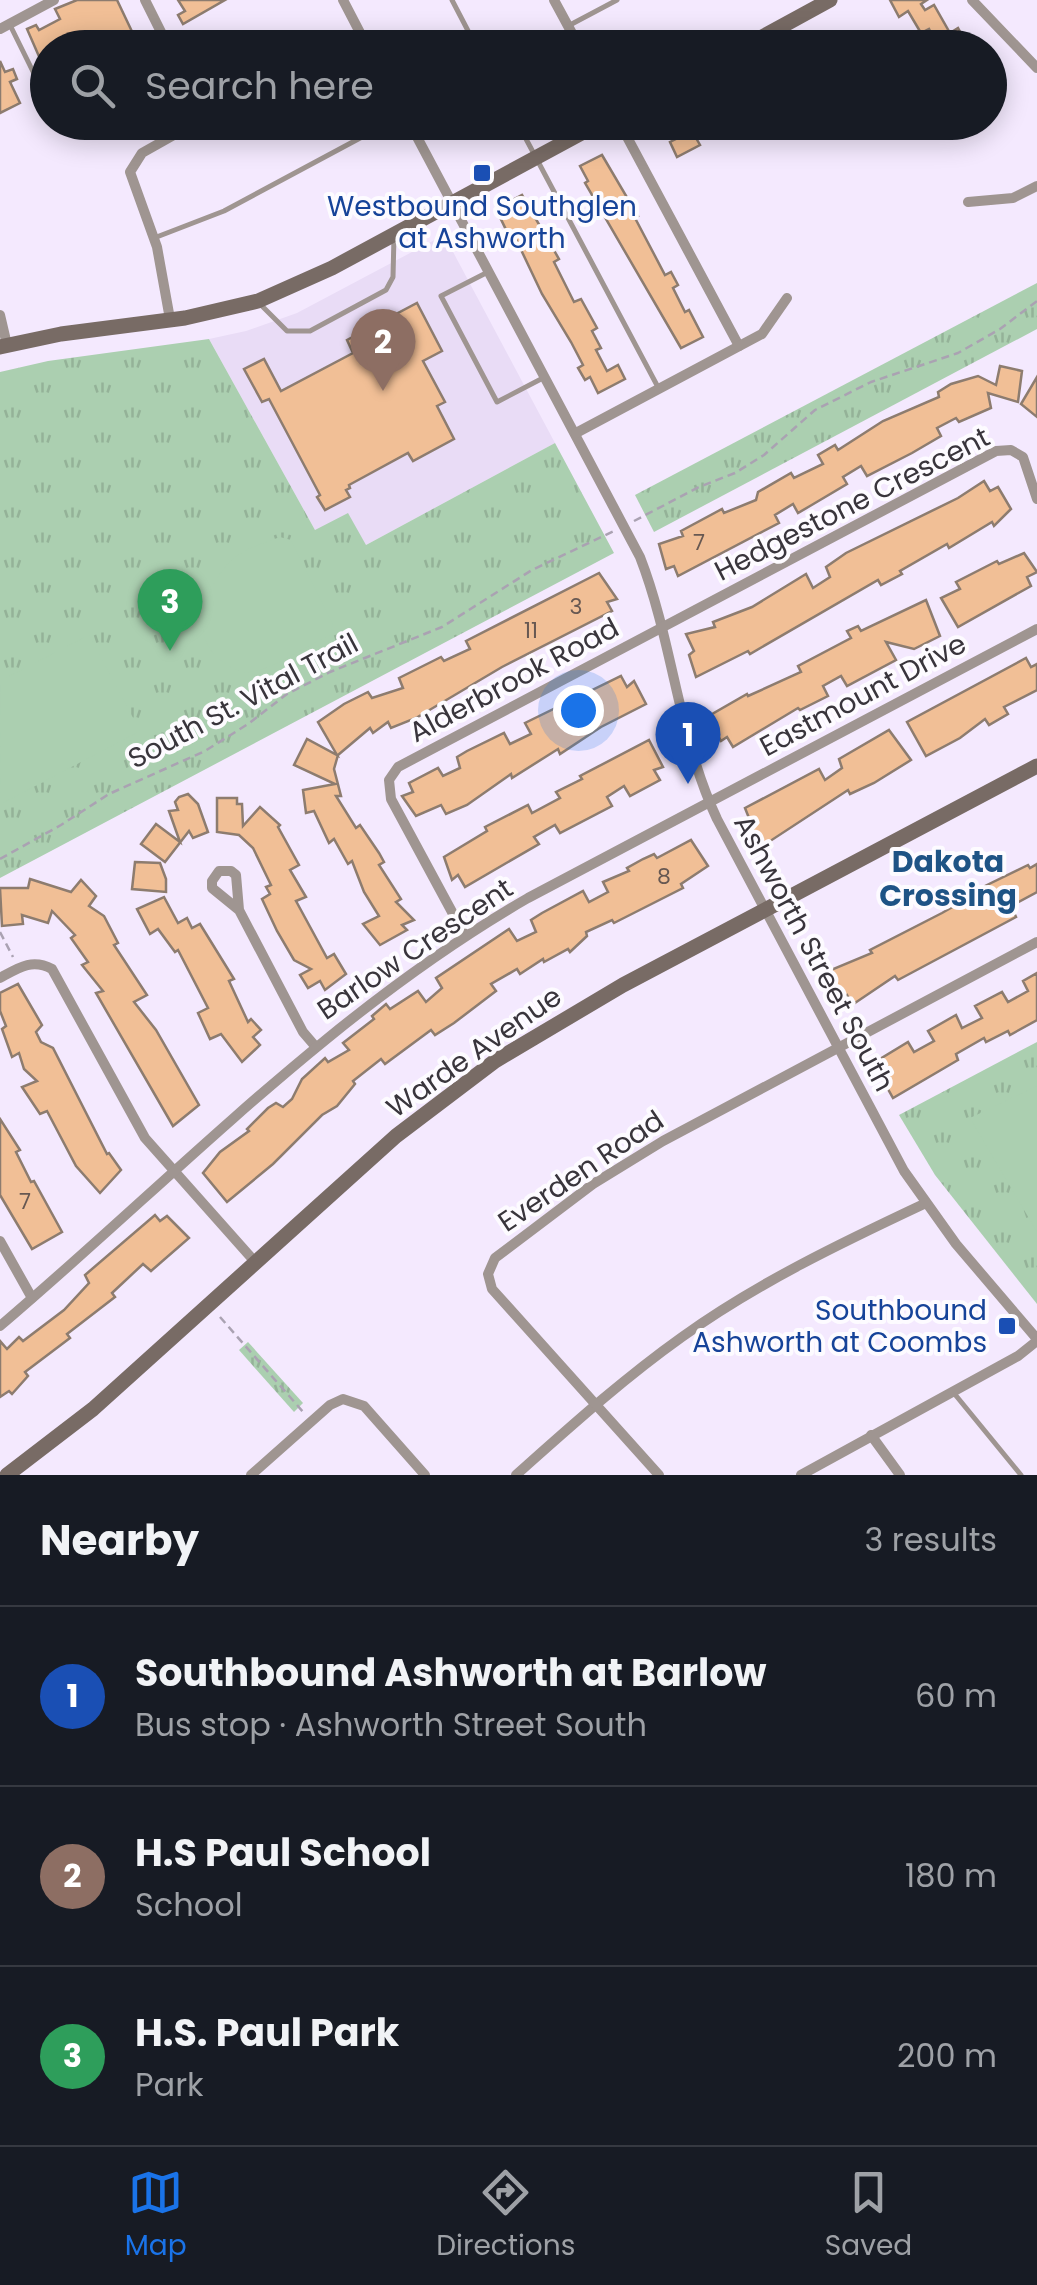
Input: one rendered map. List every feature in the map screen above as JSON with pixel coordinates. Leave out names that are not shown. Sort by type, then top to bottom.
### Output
[{"type":"main road","points":[[774,30],[830,0]]},
{"type":"main road","points":[[4,346],[220,312],[258,302],[332,268],[570,140]]},
{"type":"main road","name":"Warde Avenue","points":[[6,1475],[93,1408],[396,1136],[495,1061],[575,1012],[1037,766]]},
{"type":"street","points":[[5,26],[54,0]]},
{"type":"street","points":[[145,0],[160,30]]},
{"type":"street","points":[[344,0],[359,30]]},
{"type":"street","points":[[554,0],[570,30]]},
{"type":"street","points":[[972,0],[1001,30]]},
{"type":"street","points":[[1007,37],[1037,68]]},
{"type":"street","points":[[164,140],[142,152],[132,164],[130,178],[154,238],[170,320]]},
{"type":"street","name":"Ashworth Street South","points":[[419,140],[640,557],[709,802],[904,1172],[1037,1340]]},
{"type":"street","points":[[629,140],[739,346]]},
{"type":"street","points":[[968,202],[1013,198],[1037,186]]},
{"type":"street","points":[[576,433],[762,334],[787,298]]},
{"type":"street","points":[[0,316],[4,346]]},
{"type":"street","name":"Hedgestone Crescent","points":[[660,626],[996,451],[1010,450],[1023,457],[1037,499]]},
{"type":"street","name":"Alderbrook Road","points":[[466,936],[391,800],[388,784],[392,773],[660,626]]},
{"type":"street","name":"Eastmount Drive","points":[[709,802],[1037,629]]},
{"type":"street","name":"Barlow Crescent","points":[[0,1326],[315,1046],[397,983],[528,898],[709,802]]},
{"type":"street","points":[[239,910],[302,1032],[315,1046]]},
{"type":"street","name":"Everden Road","points":[[659,1475],[492,1289],[488,1274],[495,1258],[627,1162],[1037,942]]},
{"type":"street","points":[[0,978],[23,966],[42,964],[55,972],[134,1120],[174,1172],[256,1263]]},
{"type":"street","points":[[516,1475],[595,1404],[681,1337],[727,1307],[926,1202]]},
{"type":"street","points":[[0,1241],[32,1298]]},
{"type":"street","points":[[801,1475],[1018,1356],[1037,1340]]},
{"type":"street","points":[[251,1475],[336,1401],[358,1402],[425,1475]]},
{"type":"street","points":[[871,1435],[900,1475]]},
{"type":"lane","points":[[452,0],[468,30]]},
{"type":"lane","points":[[568,26],[617,0]]},
{"type":"lane","points":[[5,26],[30,70]]},
{"type":"lane","points":[[154,238],[224,211],[356,140]]},
{"type":"lane","points":[[527,140],[659,388]]},
{"type":"lane","points":[[258,302],[287,331],[310,331],[386,290],[393,277],[394,234]]},
{"type":"lane","points":[[490,271],[441,296],[496,402],[546,376]]},
{"type":"lane","points":[[952,1391],[1021,1475]]},
{"type":"path","points":[[634,521],[735,473],[764,455],[793,427],[830,401],[870,382],[958,353],[1000,329],[1037,301]]},
{"type":"path","name":"South St. Vital Trail","points":[[0,859],[62,826],[109,794],[205,751],[288,694],[330,672],[442,627],[532,570],[615,531]]},
{"type":"path","points":[[0,932],[13,957],[23,966]]},
{"type":"path","points":[[209,1305],[311,1422]]},
{"type":"shaded area","points":[[444,235],[555,443],[366,545],[315,530],[209,339],[297,313]]},
{"type":"green space","points":[[1037,283],[1037,329],[654,532],[635,495]]},
{"type":"green space","points":[[209,339],[315,530],[348,513],[366,545],[555,443],[614,553],[0,878],[0,372],[48,361]]},
{"type":"green space","points":[[280,537],[291,540],[333,624],[329,636],[286,659],[253,672],[241,671],[223,662],[206,641],[206,602],[231,560]]},
{"type":"green space","points":[[89,635],[140,731],[1,804],[0,681]]},
{"type":"green space","points":[[1037,1042],[1037,1304],[935,1175],[899,1115]]},
{"type":"green space","points":[[1037,1086],[1037,1232],[970,1118]]},
{"type":"green space","points":[[248,1342],[303,1403],[294,1412],[239,1350]]},
{"type":"building","points":[[77,0],[117,0],[131,30],[39,30],[60,19],[55,9]]},
{"type":"building","points":[[178,0],[225,0],[183,24],[178,15],[185,11]]},
{"type":"building","points":[[890,0],[927,0],[921,4],[925,10],[934,5],[948,30],[919,30],[908,11],[899,17]]},
{"type":"building","points":[[0,61],[5,72],[13,69],[17,79],[10,82],[20,103],[0,113]]},
{"type":"building","points":[[697,140],[700,145],[677,157],[670,142]]},
{"type":"building","points":[[602,155],[638,216],[635,218],[665,275],[671,272],[678,285],[673,288],[685,312],[689,310],[703,337],[681,348],[585,183],[588,181],[580,166]]},
{"type":"building","points":[[522,195],[559,259],[554,262],[574,302],[581,299],[597,328],[592,331],[601,348],[596,350],[607,371],[618,365],[625,379],[598,393],[590,377],[585,380],[578,368],[583,365],[514,235],[510,238],[496,209]]},
{"type":"building","points":[[417,303],[442,351],[423,361],[445,402],[437,406],[454,439],[413,461],[408,453],[349,485],[346,490],[350,497],[325,510],[269,399],[262,402],[244,369],[264,359],[281,391],[353,353],[347,340]]},
{"type":"building","points":[[1000,366],[1022,371],[1018,402],[988,393],[991,408],[937,428],[941,436],[912,453],[867,476],[861,466],[843,477],[847,484],[798,513],[793,504],[775,515],[779,523],[678,576],[674,566],[666,569],[659,544],[683,536],[681,531],[722,509],[724,513],[756,500],[758,492],[791,473],[794,478],[823,464],[818,455],[835,445],[838,450],[883,421],[939,397],[938,392],[951,384],[978,376],[996,385]]},
{"type":"building","points":[[1037,377],[1037,417],[1021,404]]},
{"type":"building","points":[[984,481],[990,491],[998,487],[1011,509],[994,526],[992,522],[949,548],[947,544],[900,571],[902,574],[881,585],[878,580],[750,654],[748,651],[696,677],[689,655],[694,651],[686,634],[715,627],[713,622],[752,607],[806,574],[813,588],[830,577],[826,567],[846,553],[958,498]]},
{"type":"building","points":[[1024,553],[1037,572],[1027,577],[1031,586],[958,627],[941,598],[960,589],[956,582],[997,561],[999,564]]},
{"type":"building","points":[[599,573],[617,599],[607,602],[612,611],[502,667],[416,718],[391,728],[388,722],[373,733],[370,728],[338,755],[334,769],[341,796],[336,796],[356,828],[360,825],[379,853],[384,862],[379,865],[401,899],[396,902],[414,920],[402,925],[407,930],[380,945],[363,924],[379,916],[352,861],[348,864],[334,839],[329,843],[314,811],[306,813],[303,790],[335,784],[294,765],[307,739],[337,755],[318,722],[368,692],[372,698],[403,688],[399,678],[441,657],[444,661],[470,649],[466,641]]},
{"type":"building","points":[[926,600],[940,636],[914,649],[886,642],[896,660],[847,686],[841,676],[823,686],[828,696],[798,708],[733,747],[727,737],[721,741],[707,717],[747,694],[801,672],[798,666],[851,638],[847,631],[858,626],[861,631]]},
{"type":"building","points":[[1026,658],[1031,667],[1037,664],[1037,690],[1004,707],[1008,714],[989,725],[985,719],[926,756],[907,722]]},
{"type":"building","points":[[621,676],[627,687],[634,681],[646,704],[560,754],[558,749],[512,778],[511,774],[467,805],[446,814],[441,805],[416,816],[402,796],[413,792],[409,783],[438,768],[443,776],[460,768],[457,757],[467,751],[504,733],[510,744],[531,734],[525,723]]},
{"type":"building","points":[[889,730],[911,760],[874,783],[850,794],[848,790],[758,849],[744,821],[749,818],[745,808],[819,769],[825,780],[842,768],[839,759]]},
{"type":"building","points":[[649,740],[663,767],[654,770],[660,780],[630,796],[624,786],[607,797],[612,806],[560,833],[555,825],[534,837],[539,844],[465,887],[458,875],[452,880],[444,857],[487,831],[485,827],[528,805],[532,813],[560,798],[556,792],[582,779],[580,776]]},
{"type":"building","points":[[188,794],[198,804],[208,832],[193,838],[189,831],[165,862],[141,844],[156,824],[180,842],[169,811],[178,810],[175,802]]},
{"type":"building","points":[[217,798],[237,798],[237,804],[242,804],[243,826],[260,807],[280,825],[299,865],[290,870],[306,897],[296,901],[327,958],[334,954],[346,974],[325,990],[320,981],[308,988],[300,975],[311,969],[294,960],[277,931],[262,899],[270,894],[266,887],[271,885],[253,848],[239,835],[217,832]]},
{"type":"building","points":[[691,840],[708,866],[681,884],[683,888],[614,923],[612,920],[586,932],[587,936],[570,952],[568,949],[544,962],[543,959],[520,974],[517,969],[491,984],[496,991],[454,1023],[435,1035],[431,1030],[385,1064],[381,1059],[353,1081],[355,1084],[337,1106],[322,1115],[273,1164],[227,1202],[203,1173],[268,1108],[276,1103],[283,1107],[292,1099],[302,1079],[325,1058],[328,1062],[349,1050],[343,1043],[374,1019],[372,1016],[386,1004],[390,1009],[418,991],[426,1002],[442,988],[436,978],[509,929],[517,941],[536,932],[531,920],[542,913],[583,891],[589,902],[608,892],[603,882],[629,871],[627,868],[643,859],[654,854],[657,858]]},
{"type":"building","points":[[135,862],[160,863],[166,892],[132,889]]},
{"type":"building","points":[[1037,864],[1037,892],[1011,906],[1016,917],[898,980],[895,976],[852,1005],[847,995],[841,998],[826,972],[872,953],[870,950],[985,886]]},
{"type":"building","points":[[30,879],[71,892],[81,880],[96,896],[89,906],[104,916],[118,943],[114,945],[147,995],[134,1002],[156,1030],[199,1105],[173,1126],[96,993],[103,991],[82,965],[88,962],[71,938],[75,935],[52,911],[48,923],[22,915],[23,924],[2,926],[0,888],[28,888]]},
{"type":"building","points":[[164,897],[178,923],[187,918],[192,928],[200,924],[234,979],[229,981],[248,1022],[251,1019],[261,1030],[253,1037],[260,1045],[242,1062],[221,1034],[210,1039],[198,1013],[208,1008],[178,950],[175,952],[158,929],[150,934],[137,909]]},
{"type":"building","points":[[1037,973],[1037,1020],[1010,1035],[1008,1031],[986,1042],[984,1038],[956,1054],[958,1060],[893,1098],[879,1073],[886,1070],[880,1059],[908,1042],[914,1052],[934,1041],[928,1031],[956,1015],[962,1028],[982,1018],[975,1006],[1002,992],[1008,1002],[1028,991],[1023,981]]},
{"type":"building","points":[[18,984],[42,1025],[36,1032],[41,1042],[53,1048],[107,1154],[121,1170],[100,1193],[76,1166],[47,1111],[40,1114],[22,1087],[37,1081],[24,1069],[19,1053],[12,1057],[0,1011],[0,993]]},
{"type":"building","points":[[0,1119],[20,1150],[16,1152],[31,1182],[34,1181],[62,1232],[32,1249],[0,1195]]},
{"type":"building","points":[[155,1215],[160,1221],[167,1216],[189,1238],[151,1271],[143,1264],[112,1293],[115,1297],[25,1372],[28,1376],[12,1394],[9,1391],[0,1397],[0,1341],[7,1349],[19,1337],[23,1341],[64,1310],[89,1283],[85,1275]]},
{"type":"place","name":"Westbound Southglen at Ashworth","points":[[482,173]]},
{"type":"place","name":"H.S Paul School","points":[[383,391]]},
{"type":"place","name":"H.S. Paul Park","points":[[170,651]]},
{"type":"place","name":"Southbound Ashworth at Barlow","points":[[688,784]]},
{"type":"place","name":"Southbound Ashworth at Coombs","points":[[1007,1326]]},
{"type":"district","name":"Dakota Crossing","points":[[948,878]]}]
